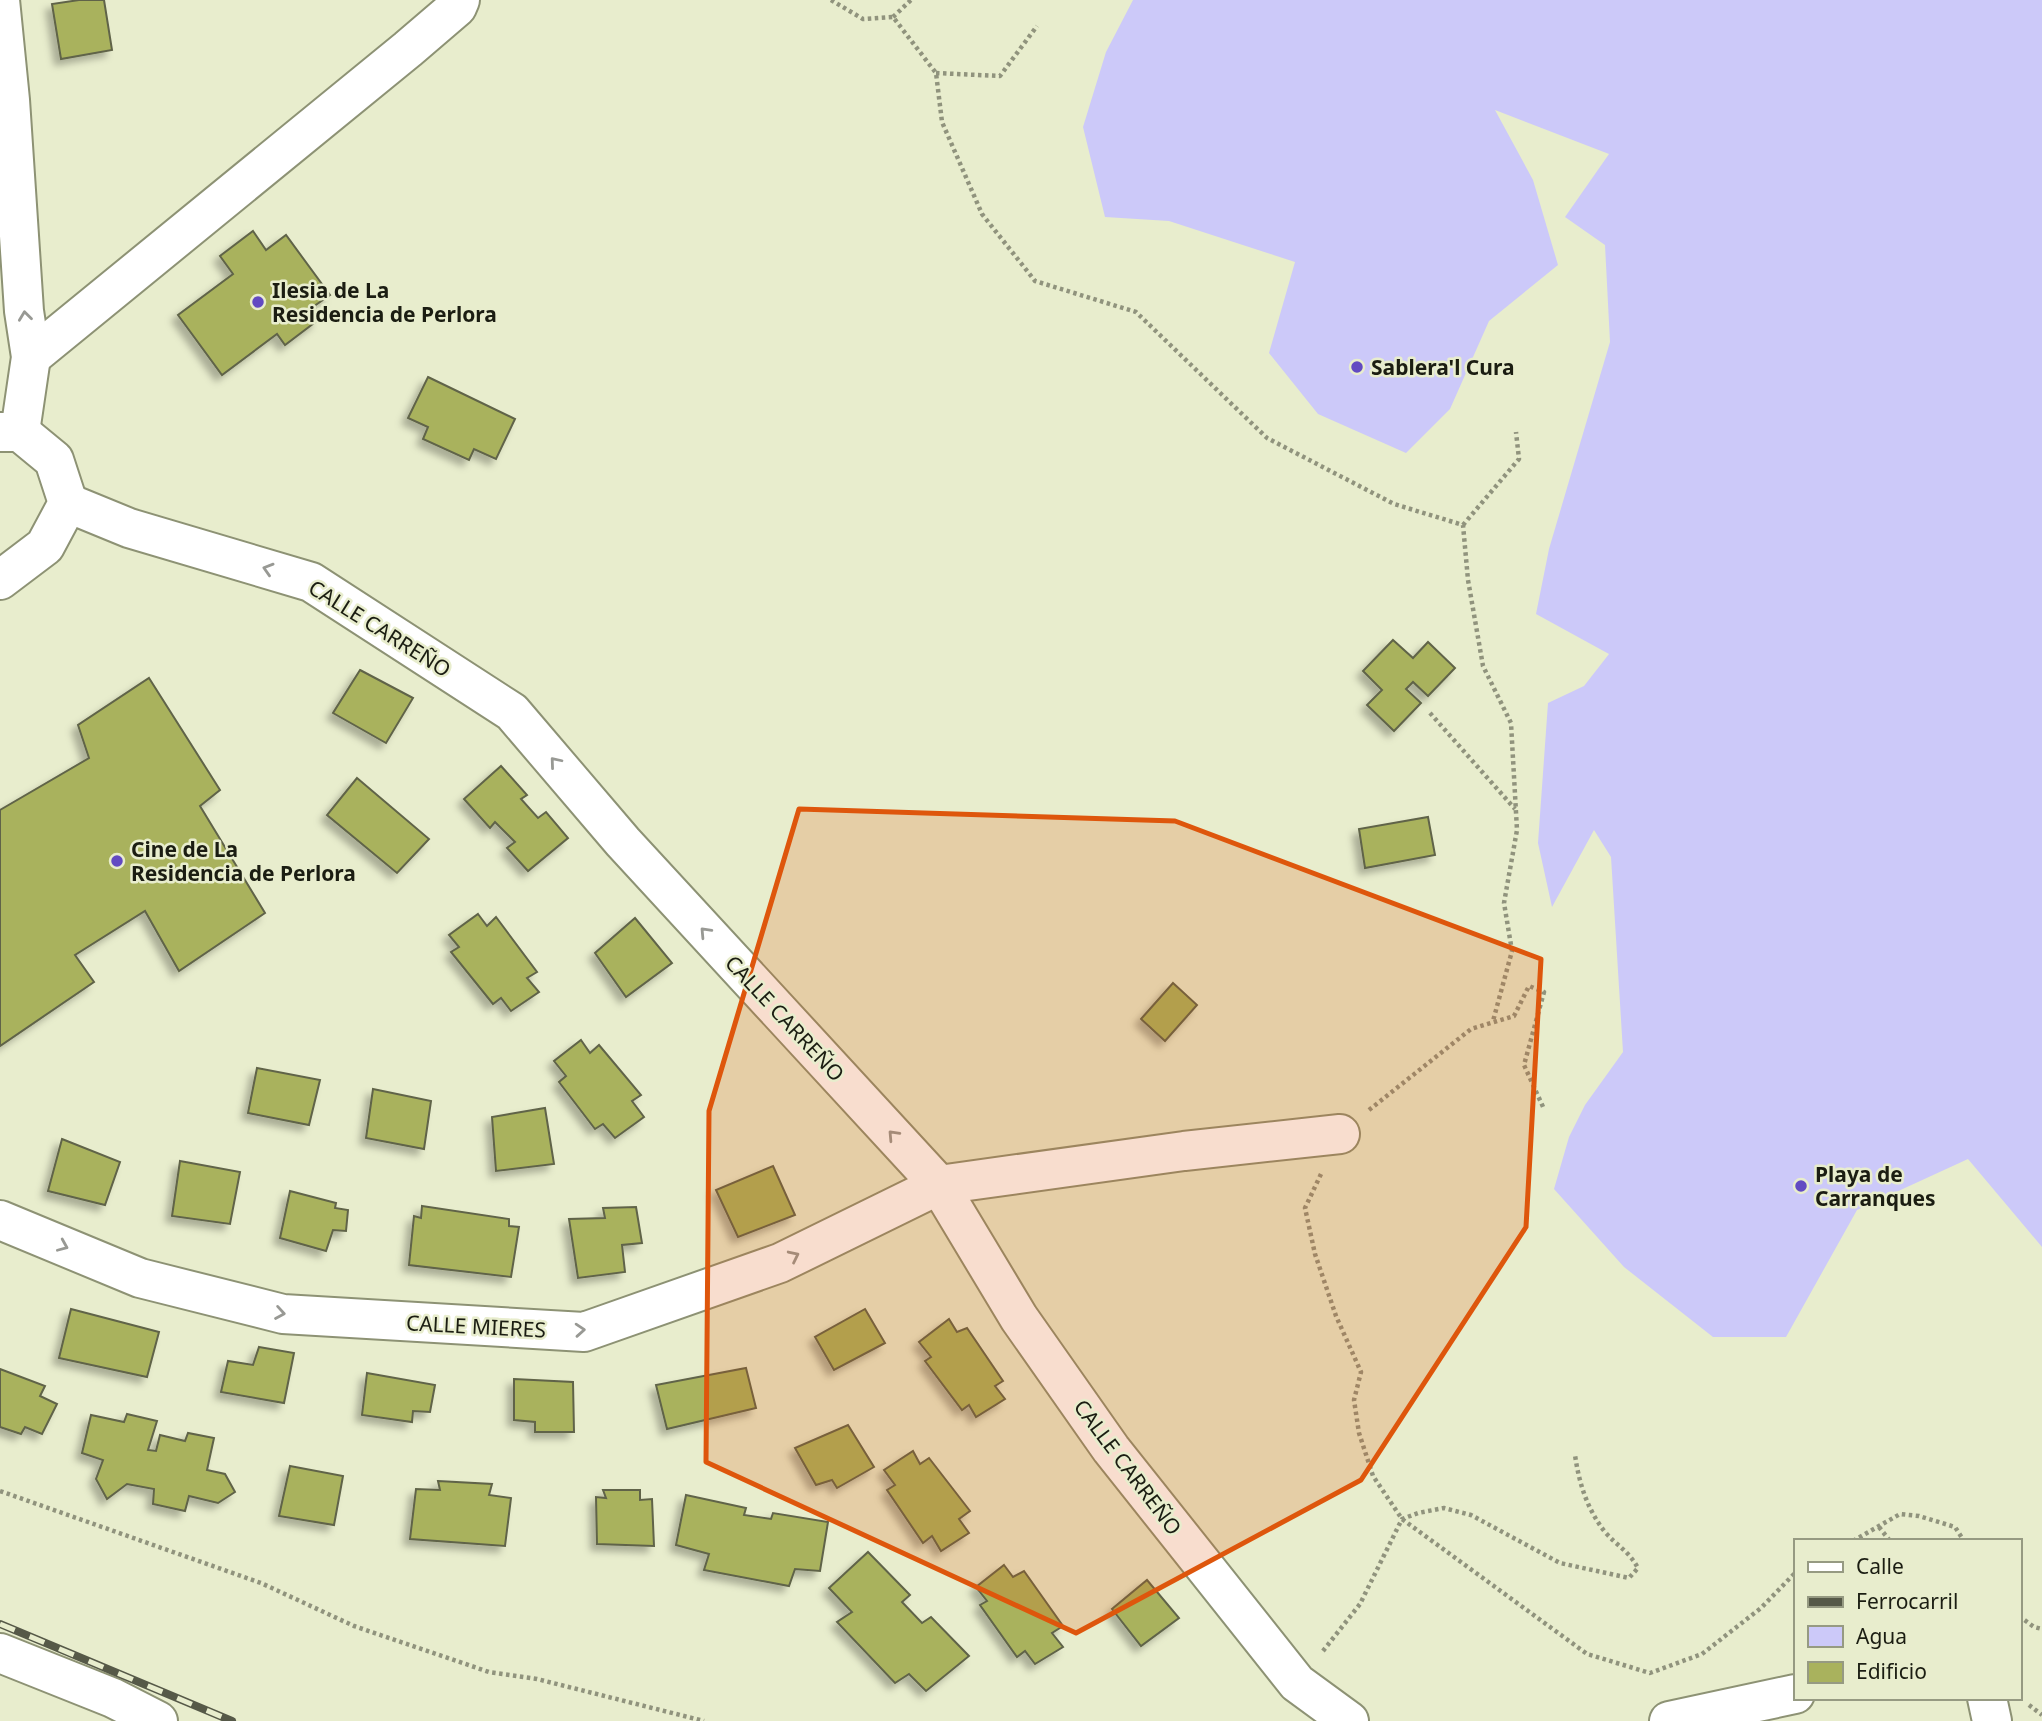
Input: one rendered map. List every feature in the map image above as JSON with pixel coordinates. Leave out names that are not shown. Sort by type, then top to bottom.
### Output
[{"type":"street","points":[[0,0],[10,100],[24,311],[32,357],[10,432],[54,460],[68,503],[45,547],[0,580]]},
{"type":"street","points":[[32,357],[408,49],[457,7],[460,0]]},
{"type":"street","name":"CALLE CARREÑO","points":[[68,503],[129,528],[311,582],[512,712],[623,842],[939,1185],[1018,1318],[1111,1449],[1297,1683],[1349,1721]]},
{"type":"street","name":"CALLE MIERES","points":[[0,1220],[140,1278],[284,1314],[584,1332],[780,1263],[939,1185],[1184,1151],[1340,1135]]},
{"type":"street","points":[[0,1653],[113,1698],[158,1721]]},
{"type":"street","points":[[1669,1721],[1794,1694]]},
{"type":"street","points":[[1987,1700],[1992,1721]]},
{"type":"path","points":[[831,0],[863,19],[893,17],[911,0]]},
{"type":"path","points":[[893,17],[936,73],[942,122],[982,214],[1035,281],[1136,312],[1267,438],[1394,504],[1463,525]]},
{"type":"path","points":[[936,73],[1000,76],[1037,26]]},
{"type":"path","points":[[1493,1021],[1513,951],[1504,903],[1517,830],[1511,723],[1483,666],[1468,580],[1463,525],[1519,459],[1516,432]]},
{"type":"path","points":[[1430,713],[1516,809]]},
{"type":"path","points":[[1544,1109],[1524,1065],[1545,992],[1529,986],[1514,1016],[1471,1029],[1340,1135],[1305,1208],[1315,1254],[1336,1316],[1361,1372],[1354,1400],[1362,1444],[1373,1476],[1402,1519],[1587,1654],[1650,1673],[1702,1654],[1761,1608],[1794,1574]]},
{"type":"path","points":[[1297,1683],[1360,1604],[1402,1519],[1418,1513],[1444,1508],[1462,1513],[1560,1563],[1629,1578],[1638,1568],[1631,1554],[1606,1533],[1591,1512],[1578,1479],[1575,1455]]},
{"type":"path","points":[[0,1491],[261,1583],[354,1626],[489,1672],[537,1679],[704,1721]]},
{"type":"path","points":[[1857,1539],[1900,1514],[1919,1516],[1955,1527],[1963,1539]]},
{"type":"path","points":[[1879,1527],[1888,1539]]},
{"type":"path","points":[[2021,1617],[2042,1629]]},
{"type":"highlighted area","points":[[799,809],[1175,821],[1541,959],[1526,1227],[1361,1480],[1076,1633],[706,1462],[709,1111]]},
{"type":"water","points":[[1133,0],[2042,0],[2042,1247],[1968,1159],[1857,1210],[1786,1337],[1713,1337],[1624,1267],[1554,1189],[1569,1137],[1585,1105],[1623,1052],[1611,857],[1594,830],[1552,907],[1538,843],[1548,703],[1584,686],[1609,654],[1536,614],[1549,549],[1610,342],[1605,245],[1565,217],[1609,154],[1495,110],[1533,180],[1558,265],[1489,321],[1450,409],[1406,453],[1318,414],[1269,353],[1295,262],[1169,221],[1105,217],[1083,127],[1106,52]]},
{"type":"building","points":[[104,0],[112,50],[61,59],[52,4]]},
{"type":"building","name":"Ilesia de La Residencia de Perlora","points":[[253,231],[266,250],[286,235],[330,295],[310,309],[318,320],[285,345],[277,334],[222,375],[178,315],[233,274],[220,256]]},
{"type":"building","points":[[428,377],[515,419],[496,459],[474,449],[469,460],[423,439],[428,427],[408,418]]},
{"type":"building","points":[[1393,640],[1413,658],[1428,642],[1455,668],[1428,696],[1413,682],[1406,689],[1421,703],[1394,731],[1367,705],[1382,690],[1363,671]]},
{"type":"building","points":[[360,670],[413,698],[386,743],[333,713]]},
{"type":"building","name":"Cine de La Residencia de Perlora","points":[[149,678],[220,790],[200,806],[265,913],[179,971],[145,911],[75,955],[94,982],[0,1046],[0,810],[89,758],[78,725]]},
{"type":"building","points":[[501,766],[527,795],[521,799],[538,818],[546,812],[568,838],[528,871],[507,848],[515,842],[495,822],[490,828],[464,799]]},
{"type":"building","points":[[357,778],[429,839],[397,873],[327,815]]},
{"type":"building","points":[[1428,817],[1435,855],[1365,868],[1359,829]]},
{"type":"building","points":[[478,914],[487,926],[496,917],[537,972],[527,978],[539,992],[511,1011],[501,998],[493,1004],[451,952],[459,947],[449,935]]},
{"type":"building","points":[[635,918],[672,963],[626,997],[595,953]]},
{"type":"building","points":[[1173,983],[1197,1005],[1165,1041],[1141,1019]]},
{"type":"building","points":[[581,1040],[590,1053],[599,1045],[641,1095],[632,1101],[644,1117],[615,1138],[603,1124],[595,1129],[559,1082],[566,1076],[554,1061]]},
{"type":"building","points":[[257,1068],[320,1080],[309,1125],[248,1113]]},
{"type":"building","points":[[373,1089],[431,1101],[424,1149],[366,1138]]},
{"type":"building","points":[[545,1108],[554,1164],[496,1171],[492,1117]]},
{"type":"building","points":[[62,1139],[120,1162],[105,1205],[48,1191]]},
{"type":"building","points":[[180,1161],[240,1172],[230,1224],[172,1216]]},
{"type":"building","points":[[773,1166],[795,1215],[738,1237],[716,1190]]},
{"type":"building","points":[[290,1191],[336,1203],[335,1208],[348,1210],[346,1231],[333,1230],[326,1251],[280,1238]]},
{"type":"building","points":[[422,1206],[509,1219],[509,1226],[519,1227],[511,1277],[409,1265],[414,1216],[421,1218]]},
{"type":"building","points":[[636,1207],[642,1243],[622,1245],[625,1272],[578,1278],[569,1219],[605,1218],[603,1208]]},
{"type":"building","points":[[71,1309],[159,1332],[147,1377],[59,1358]]},
{"type":"building","points":[[865,1309],[885,1343],[834,1370],[815,1337]]},
{"type":"building","points":[[949,1319],[957,1332],[967,1328],[1003,1381],[995,1386],[1005,1399],[976,1417],[969,1405],[962,1410],[925,1361],[931,1357],[919,1342]]},
{"type":"building","points":[[259,1347],[294,1353],[284,1403],[221,1392],[228,1361],[253,1365]]},
{"type":"building","points":[[746,1368],[756,1408],[667,1429],[656,1385]]},
{"type":"building","points":[[0,1369],[45,1386],[40,1396],[57,1404],[42,1434],[25,1427],[21,1434],[0,1427]]},
{"type":"building","points":[[367,1373],[435,1385],[430,1412],[413,1411],[412,1422],[362,1415]]},
{"type":"building","points":[[514,1379],[573,1382],[574,1432],[535,1432],[535,1422],[514,1420]]},
{"type":"building","points":[[127,1414],[157,1421],[148,1450],[156,1451],[160,1435],[185,1441],[188,1433],[214,1438],[207,1470],[225,1474],[235,1492],[218,1503],[189,1496],[185,1511],[153,1504],[154,1489],[127,1484],[107,1499],[96,1479],[103,1460],[82,1453],[91,1415],[124,1422]]},
{"type":"building","points":[[848,1425],[874,1467],[837,1488],[832,1480],[816,1485],[795,1448]]},
{"type":"building","points":[[913,1451],[920,1464],[929,1458],[970,1511],[959,1519],[969,1533],[941,1551],[932,1536],[923,1543],[887,1490],[895,1485],[884,1470]]},
{"type":"building","points":[[290,1466],[343,1476],[334,1525],[279,1516]]},
{"type":"building","points":[[438,1481],[492,1484],[489,1495],[511,1498],[505,1546],[410,1539],[416,1489],[440,1490]]},
{"type":"building","points":[[603,1490],[640,1490],[640,1500],[652,1499],[654,1546],[597,1544],[596,1497],[606,1498]]},
{"type":"building","points":[[686,1495],[746,1508],[744,1515],[771,1519],[773,1513],[828,1522],[820,1571],[795,1569],[789,1586],[704,1570],[709,1554],[676,1545]]},
{"type":"building","points":[[868,1552],[910,1595],[902,1602],[922,1623],[931,1617],[969,1656],[926,1691],[909,1674],[895,1683],[837,1622],[852,1612],[829,1588]]},
{"type":"building","points":[[1004,1565],[1013,1577],[1024,1571],[1063,1626],[1052,1633],[1063,1647],[1035,1664],[1025,1651],[1017,1657],[980,1605],[987,1601],[976,1587]]},
{"type":"building","points":[[1147,1580],[1179,1618],[1141,1646],[1112,1609]]},
{"type":"railway","points":[[0,1624],[232,1721]]},
{"type":"place","name":"Ilesia de La Residencia de Perlora","points":[[258,302]]},
{"type":"place","name":"Sablera'l Cura","points":[[1357,367]]},
{"type":"place","name":"Cine de La Residencia de Perlora","points":[[117,861]]},
{"type":"place","name":"Playa de Carranques","points":[[1801,1186]]}]
